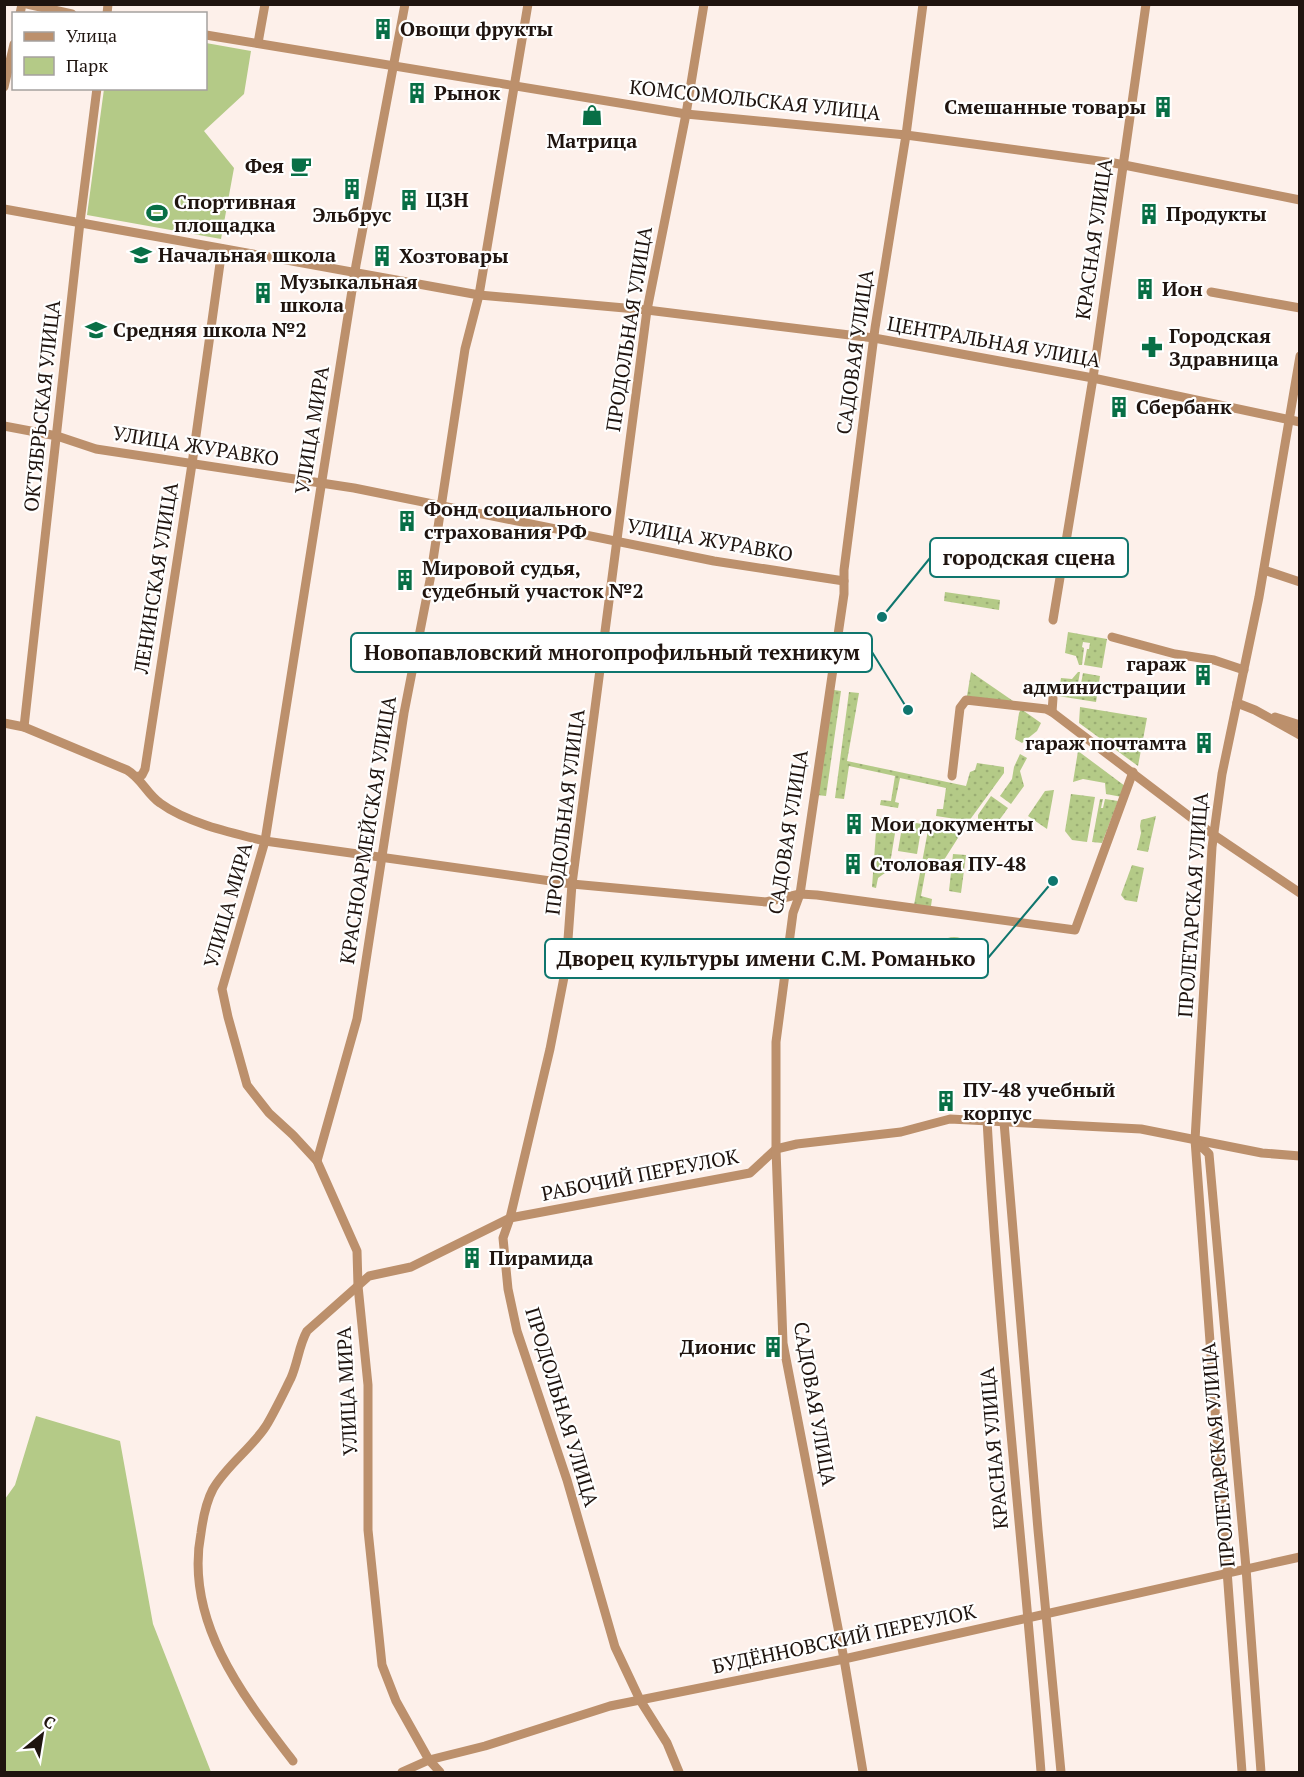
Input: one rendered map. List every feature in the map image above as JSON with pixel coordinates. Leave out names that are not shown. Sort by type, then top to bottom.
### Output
[{"type":"street","points":[[27,4],[63,12]]},
{"type":"street","points":[[258,43],[265,4]]},
{"type":"street","name":"УЛИЦА МИРА","points":[[405,4],[355,273],[265,841],[222,989],[247,1085],[269,1113],[317,1161],[357,1251],[358,1286],[368,1385],[368,1530],[382,1665],[396,1701],[429,1760],[440,1773]]},
{"type":"street","name":"КРАСНОАРМЕЙСКАЯ УЛИЦА","points":[[317,1161],[357,1019],[404,713],[430,580],[465,349],[478,295],[528,4]]},
{"type":"street","name":"ПРОДОЛЬНАЯ УЛИЦА","points":[[678,1773],[667,1743],[640,1700],[615,1647],[567,1480],[517,1332],[508,1289],[503,1238],[510,1218],[550,1049],[566,967],[572,884],[646,310],[686,114],[704,4]]},
{"type":"street","name":"САДОВАЯ УЛИЦА","points":[[863,1773],[844,1659],[783,1343],[776,1149],[776,1042],[793,913],[800,894],[844,594],[874,338],[906,135],[923,4]]},
{"type":"street","name":"КРАСНАЯ УЛИЦА","points":[[1053,620],[1093,378],[1146,4]]},
{"type":"street","name":"КОМСОМОЛЬСКАЯ УЛИЦА","points":[[207,35],[686,114],[906,135],[1123,164],[1299,200]]},
{"type":"street","points":[[4,87],[12,53]]},
{"type":"street","name":"ОКТЯБРЬСКАЯ УЛИЦА","points":[[24,727],[97,90]]},
{"type":"street","name":"ЦЕНТРАЛЬНАЯ УЛИЦА","points":[[4,209],[478,295],[646,310],[874,338],[1093,378],[1299,422]]},
{"type":"street","name":"ЛЕНИНСКАЯ УЛИЦА","points":[[146,788],[145,769],[192,464],[222,249]]},
{"type":"street","points":[[1211,292],[1299,308]]},
{"type":"street","name":"ПРОЛЕТАРСКАЯ УЛИЦА","points":[[1242,1773],[1195,1140],[1214,835],[1222,774],[1264,570],[1299,356]]},
{"type":"street","name":"УЛИЦА ЖУРАВКО","points":[[4,426],[57,436],[96,449],[354,488],[714,561],[844,581]]},
{"type":"street","points":[[1264,570],[1299,582]]},
{"type":"street","points":[[1112,637],[1175,654],[1214,660],[1244,670]]},
{"type":"street","points":[[1049,711],[1053,698]]},
{"type":"street","points":[[952,776],[960,708],[966,700],[1049,711],[1214,835],[1299,893]]},
{"type":"street","points":[[1237,703],[1299,725]]},
{"type":"street","points":[[1256,710],[1299,735]]},
{"type":"street","points":[[4,723],[24,727],[121,766],[136,777],[160,803],[190,818],[223,831],[265,841],[572,884],[766,902],[800,894],[818,895],[1076,930],[1133,772]]},
{"type":"street","points":[[136,777],[142,775],[145,769]]},
{"type":"street","points":[[776,1149],[797,1144],[901,1132],[950,1119],[1141,1129],[1262,1153],[1299,1156]]},
{"type":"street","name":"КРАСНАЯ УЛИЦА","points":[[987,1120],[988,1165],[1005,1376],[1029,1618],[1041,1773]]},
{"type":"street","name":"КРАСНАЯ УЛИЦА","points":[[1004,1122],[1026,1392],[1062,1773]]},
{"type":"street","name":"ПРОЛЕТАРСКАЯ УЛИЦА","points":[[1195,1140],[1209,1154],[1246,1568],[1261,1773]]},
{"type":"street","name":"РАБОЧИЙ ПЕРЕУЛОК","points":[[293,1761],[244,1696],[226,1667],[212,1635],[198,1573],[199,1542],[212,1490],[264,1428],[291,1378],[302,1339],[308,1331],[369,1276],[411,1267],[510,1218],[750,1173],[776,1149]]},
{"type":"street","name":"БУДЁННОВСКИЙ ПЕРЕУЛОК","points":[[402,1773],[429,1760],[485,1746],[610,1706],[844,1659],[1299,1557]]},
{"type":"green space","points":[[207,43],[251,51],[244,94],[204,131],[234,168],[221,239],[87,215],[104,90],[207,90]]},
{"type":"green space","points":[[945,592],[1000,600],[999,610],[944,601]]},
{"type":"green space","points":[[1068,632],[1107,639],[1102,668],[1084,665],[1090,643],[1083,642],[1082,665],[1079,665],[1076,656],[1065,653]]},
{"type":"green space","points":[[971,672],[1016,703],[967,696]]},
{"type":"green space","points":[[1080,672],[1077,689],[1074,694],[1081,695],[1083,673],[1100,676],[1096,702],[1058,696],[1061,678],[1072,679]]},
{"type":"green space","points":[[834,690],[841,691],[826,796],[817,795]]},
{"type":"green space","points":[[849,692],[859,693],[847,761],[966,786],[970,772],[975,770],[977,763],[1004,767],[1004,773],[969,821],[936,816],[937,809],[943,809],[946,788],[900,778],[895,802],[899,803],[898,808],[880,805],[881,800],[891,801],[895,776],[849,766],[844,799],[835,798]]},
{"type":"green space","points":[[1080,707],[1147,718],[1138,766],[1079,723]]},
{"type":"green space","points":[[1021,709],[1041,723],[1037,731],[1022,743],[1015,739]]},
{"type":"green space","points":[[1078,751],[1125,786],[1122,797],[1106,794],[1105,783],[1083,779],[1073,782]]},
{"type":"green space","points":[[1020,754],[1027,758],[1020,771],[1024,786],[1011,804],[1000,796],[1012,779]]},
{"type":"green space","points":[[1054,790],[1047,829],[1028,816],[1045,791]]},
{"type":"green space","points":[[1071,794],[1095,797],[1087,842],[1072,840],[1065,831]]},
{"type":"green space","points":[[991,796],[1008,808],[995,826],[978,823],[978,815]]},
{"type":"green space","points":[[1100,799],[1103,799],[1101,808],[1103,808],[1105,799],[1118,801],[1102,843],[1092,842]]},
{"type":"green space","points":[[1156,816],[1148,852],[1137,850],[1141,820]]},
{"type":"green space","points":[[877,818],[897,821],[889,870],[878,878],[876,888],[872,887]]},
{"type":"green space","points":[[903,821],[922,824],[917,854],[898,851]]},
{"type":"green space","points":[[929,825],[963,830],[944,860],[928,858],[921,896],[932,899],[931,906],[928,908],[914,905]]},
{"type":"green space","points":[[953,854],[966,855],[961,893],[949,891]]},
{"type":"green space","points":[[1132,865],[1144,868],[1137,902],[1125,900],[1121,895]]},
{"type":"green space","points":[[954,937],[967,942],[972,955],[967,968],[954,973],[941,968],[936,955],[941,942]]},
{"type":"green space","points":[[36,1416],[120,1441],[153,1624],[211,1772],[5,1772],[5,1499],[15,1485]]},
{"type":"place","name":"Овощи фрукты","points":[[383,29]]},
{"type":"place","name":"Рынок","points":[[417,93]]},
{"type":"place","name":"Смешанные товары","points":[[1163,107]]},
{"type":"place","name":"Матрица","points":[[592,115]]},
{"type":"place","name":"Фея","points":[[301,166]]},
{"type":"place","name":"Эльбрус","points":[[352,189]]},
{"type":"place","name":"ЦЗН","points":[[409,200]]},
{"type":"place","name":"Cпортивная площадка","points":[[157,213]]},
{"type":"place","name":"Продукты","points":[[1149,214]]},
{"type":"place","name":"Начальная школа","points":[[141,255]]},
{"type":"place","name":"Хозтовары","points":[[382,256]]},
{"type":"place","name":"Ион","points":[[1145,289]]},
{"type":"place","name":"Музыкальная школа","points":[[263,293]]},
{"type":"place","name":"Средняя школа №2","points":[[96,330]]},
{"type":"place","name":"Городская Здравница","points":[[1152,347]]},
{"type":"place","name":"Сбербанк","points":[[1119,407]]},
{"type":"place","name":"Фонд социального страхования РФ","points":[[407,521]]},
{"type":"place","name":"Мировой судья, судебный участок №2","points":[[405,580]]},
{"type":"place","name":"городская сцена","points":[[882,617]]},
{"type":"place","name":"гараж администрации","points":[[1203,675]]},
{"type":"place","name":"Новопавловский многопрофильный техникум","points":[[908,710]]},
{"type":"place","name":"гараж почтамта","points":[[1204,743]]},
{"type":"place","name":"Мои документы","points":[[854,824]]},
{"type":"place","name":"Столовая ПУ-48","points":[[853,864]]},
{"type":"place","name":"Дворец культуры имени С.М. Романько","points":[[1053,881]]},
{"type":"place","name":"ПУ-48 учебный корпус","points":[[946,1101]]},
{"type":"place","name":"Пирамида","points":[[472,1258]]},
{"type":"place","name":"Дионис","points":[[773,1347]]}]
